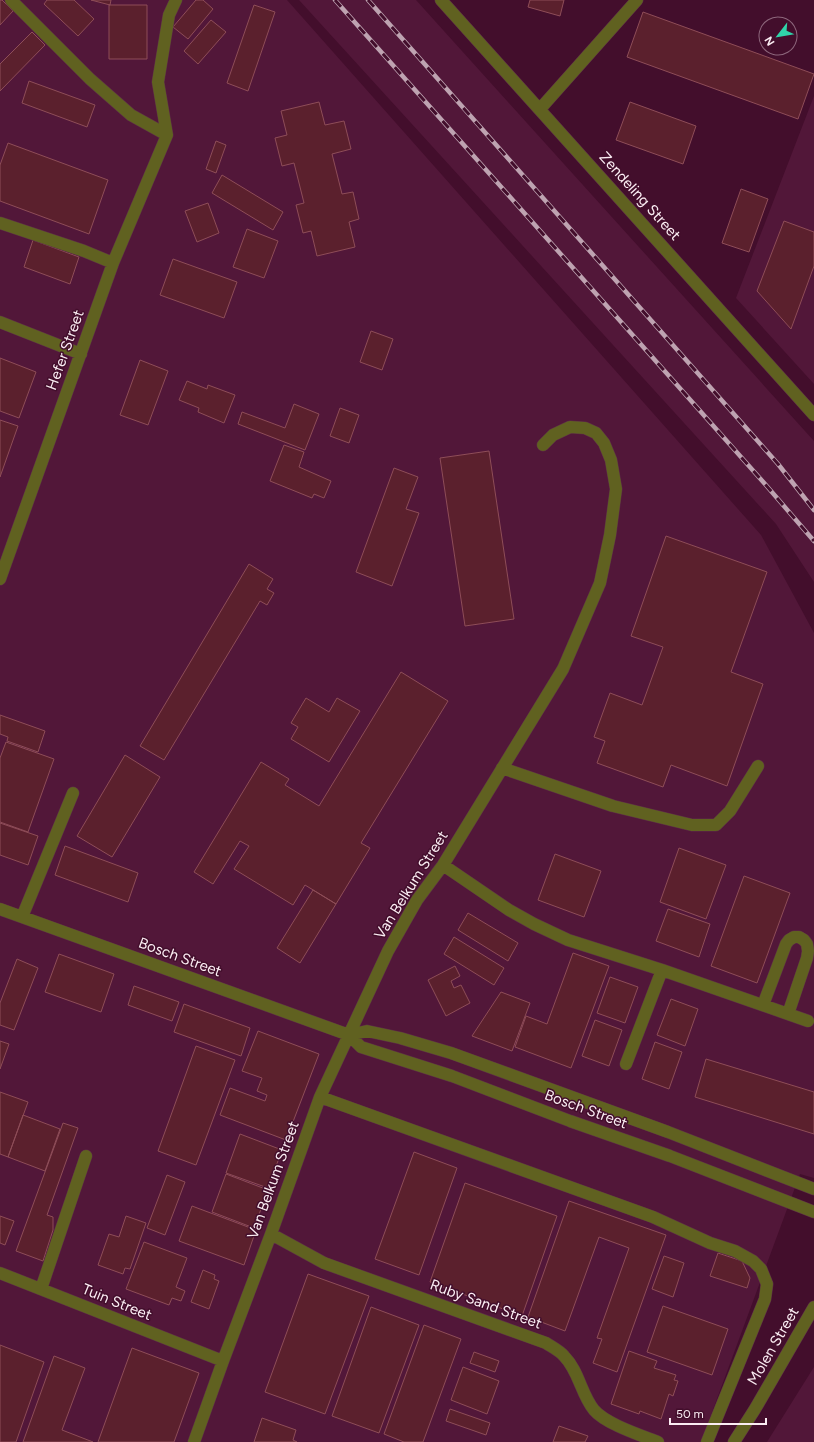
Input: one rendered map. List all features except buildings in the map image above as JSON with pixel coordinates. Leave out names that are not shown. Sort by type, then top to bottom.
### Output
[{"type":"street","points":[[11,0],[90,79],[131,115],[167,136]]},
{"type":"street","points":[[167,136],[158,82],[169,15],[176,0]]},
{"type":"street","name":"Zendeling Street","points":[[441,0],[814,415]]},
{"type":"street","points":[[540,109],[637,0]]},
{"type":"street","name":"Hefer Street","points":[[0,579],[5,550],[81,354],[113,263],[167,136]]},
{"type":"street","points":[[0,223],[84,251],[113,263]]},
{"type":"street","points":[[0,322],[81,354]]},
{"type":"street","name":"Van Belkum Street","points":[[194,1442],[320,1097],[388,951],[417,900],[443,865],[563,669],[600,583],[610,535],[616,489],[611,460],[604,444],[596,433],[585,428],[570,427],[553,435],[543,445]]},
{"type":"street","points":[[502,768],[613,806],[692,825],[716,825],[730,811],[758,766]]},
{"type":"street","points":[[22,917],[73,793]]},
{"type":"street","points":[[443,865],[509,910],[568,940],[662,970],[808,1021]]},
{"type":"street","name":"Bosch Street","points":[[0,909],[349,1035],[361,1047],[452,1076],[570,1121],[670,1156],[814,1212]]},
{"type":"street","points":[[763,1005],[786,944],[794,937],[799,937],[807,944],[807,958],[788,1014]]},
{"type":"street","points":[[626,1064],[662,970]]},
{"type":"street","name":"Bosch Street","points":[[349,1035],[367,1031],[400,1038],[451,1053],[668,1132],[814,1189]]},
{"type":"street","points":[[320,1097],[653,1217],[710,1243],[735,1251],[753,1261],[762,1269],[767,1284],[765,1299],[707,1442]]},
{"type":"street","points":[[41,1289],[86,1156]]},
{"type":"street","name":"Ruby Sand Street","points":[[271,1234],[324,1263],[546,1343],[564,1355],[567,1359],[595,1411],[626,1430],[658,1442]]},
{"type":"street","name":"Tuin Street","points":[[0,1273],[223,1361]]},
{"type":"street","name":"Molen Street","points":[[734,1442],[755,1409],[814,1307]]},
{"type":"shaded area","points":[[0,0],[287,0],[761,535],[814,633],[814,1178],[800,1174],[701,1442],[0,1442]]},
{"type":"shaded area","points":[[299,0],[416,0],[814,441],[814,582],[776,524]]},
{"type":"shaded area","points":[[814,96],[814,384],[736,298]]},
{"type":"shaded area","points":[[814,1367],[814,1442],[767,1442]]},
{"type":"railway","points":[[335,0],[814,541]]},
{"type":"railway","points":[[368,0],[778,464],[814,510]]}]
